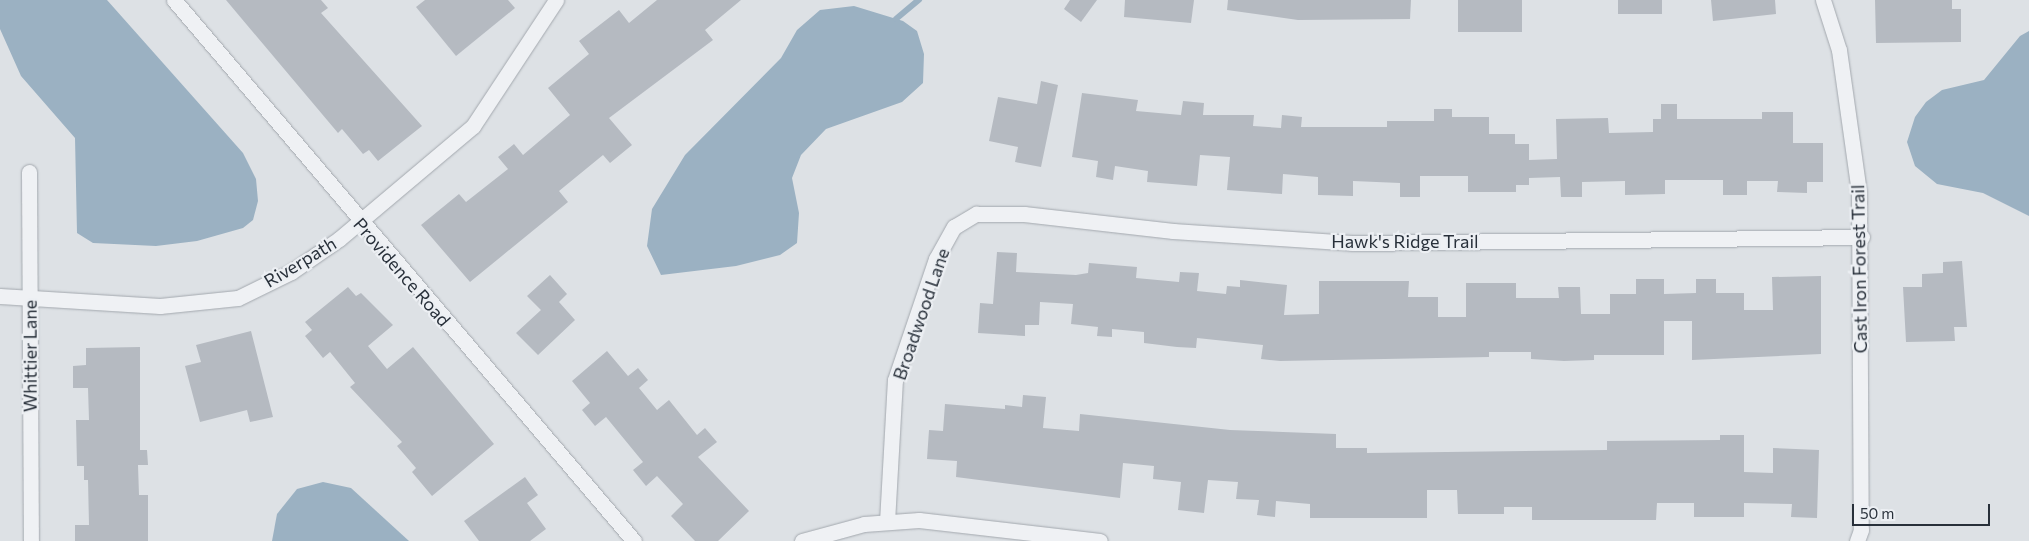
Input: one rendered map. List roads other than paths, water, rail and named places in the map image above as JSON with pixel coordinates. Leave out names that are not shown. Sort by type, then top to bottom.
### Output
[{"type":"street","name":"Providence Road","points":[[174,0],[359,222],[634,541]]},
{"type":"street","name":"Riverpath","points":[[0,296],[30,301],[160,306],[238,298],[291,272],[359,222],[473,126],[556,0]]},
{"type":"street","name":"Cast Iron Forest Trail","points":[[1823,0],[1839,50],[1862,237],[1857,541]]},
{"type":"street","name":"Whittier Lane","points":[[29,172],[31,541]]},
{"type":"street","name":"Hawk's Ridge Trail","points":[[954,227],[976,214],[1024,214],[1173,231],[1352,243],[1862,237]]},
{"type":"street","name":"Broadwood Lane","points":[[887,522],[895,380],[936,259],[954,227]]},
{"type":"street","points":[[802,541],[887,522],[919,520],[1100,541]]},
{"type":"water","points":[[0,0],[107,0],[243,153],[256,179],[258,201],[253,220],[243,228],[197,241],[156,246],[93,243],[77,233],[75,138],[21,76],[0,29]]},
{"type":"water","points":[[854,6],[903,21],[917,31],[924,54],[923,83],[902,102],[826,129],[801,155],[792,178],[799,213],[797,243],[780,255],[736,266],[661,275],[647,246],[652,209],[685,155],[781,58],[797,30],[820,10]]},
{"type":"water","points":[[2029,31],[2029,216],[1983,193],[1937,184],[1915,166],[1907,142],[1915,117],[1926,102],[1942,90],[1984,80],[2020,36]]},
{"type":"water","points":[[323,482],[351,488],[409,541],[272,541],[277,514],[297,489]]},
{"type":"waterway","points":[[896,19],[919,0]]}]
